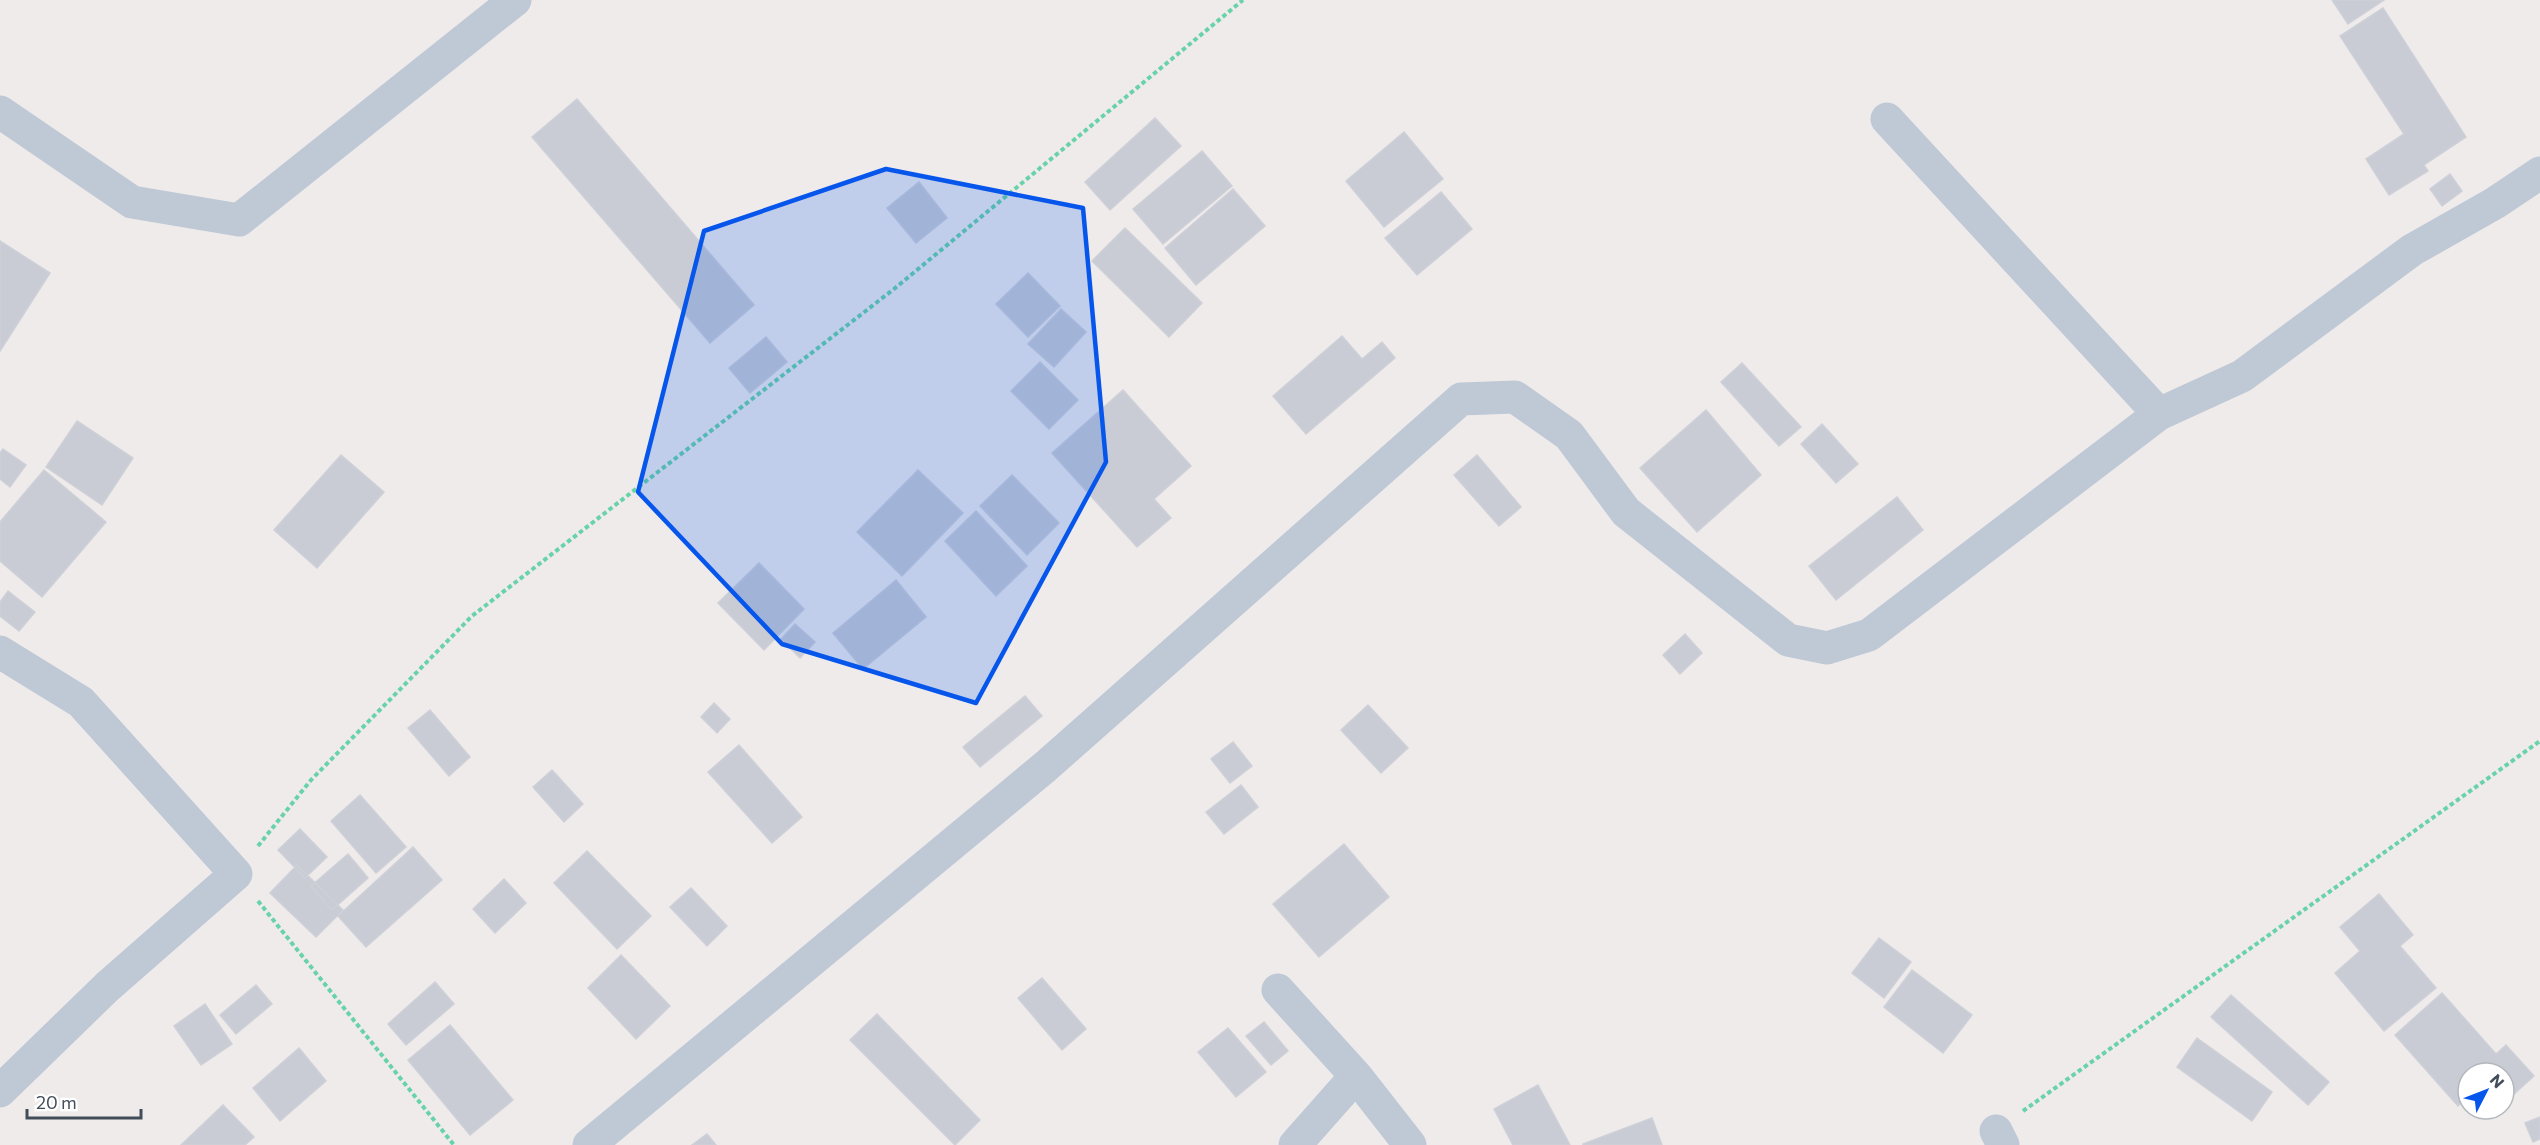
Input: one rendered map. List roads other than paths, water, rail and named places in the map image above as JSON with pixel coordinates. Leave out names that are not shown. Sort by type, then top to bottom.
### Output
[{"type":"street","points":[[0,112],[132,202],[238,220],[515,0]]},
{"type":"street","points":[[1887,119],[2159,414]]},
{"type":"street","points":[[589,1145],[1045,767],[1461,399],[1515,397],[1569,435],[1626,512],[1788,640],[1827,648],[1869,635],[2159,414],[2242,376],[2412,250],[2495,204],[2540,173]]},
{"type":"street","points":[[0,652],[81,702],[236,874],[107,987],[0,1091]]},
{"type":"street","points":[[1278,990],[1356,1076],[1410,1145]]},
{"type":"street","points":[[1295,1145],[1356,1076]]}]
